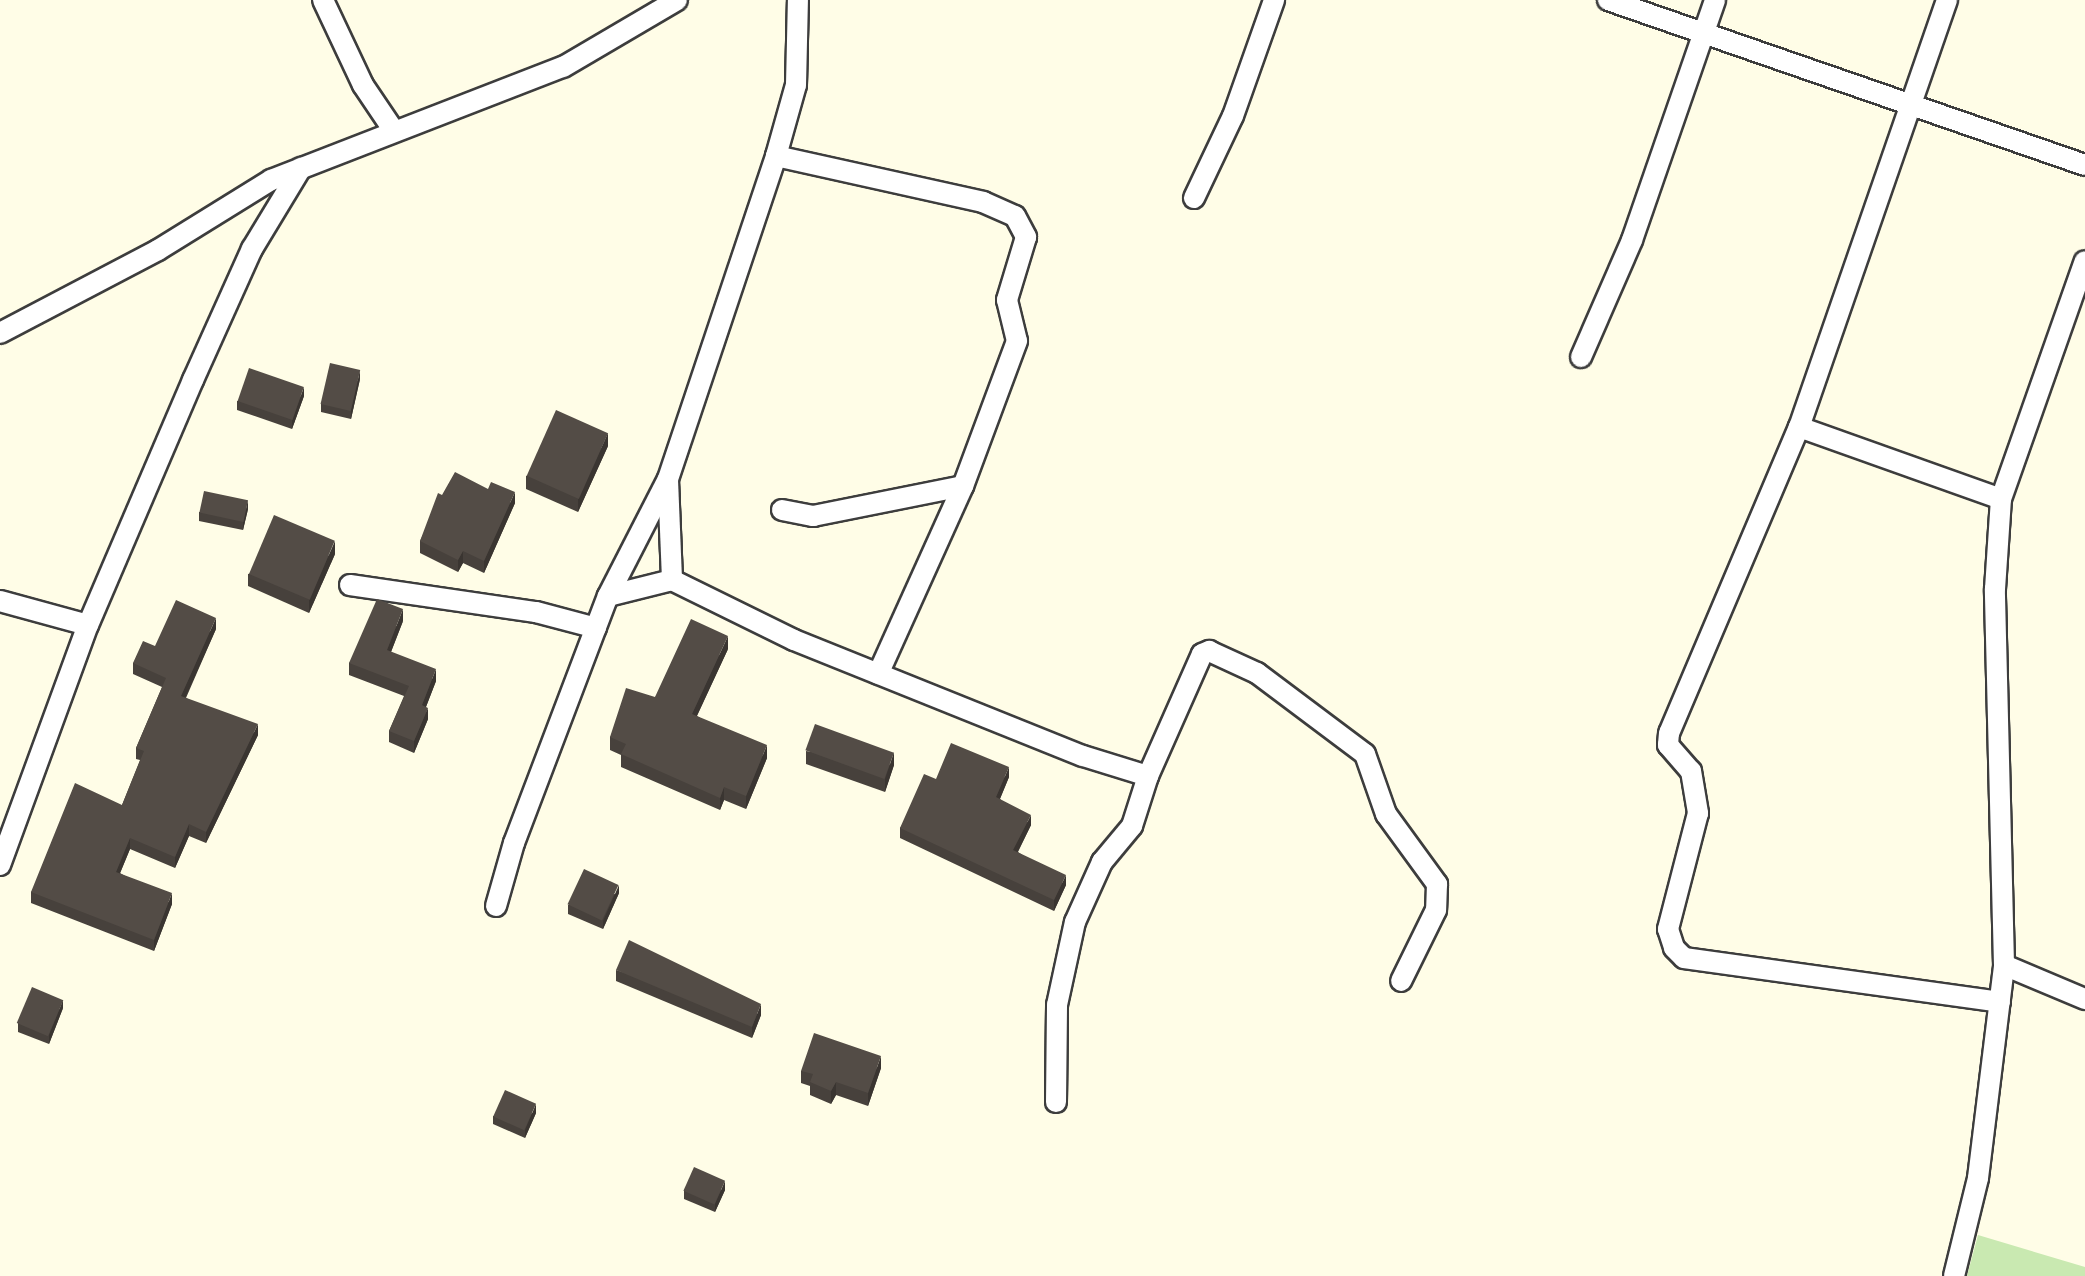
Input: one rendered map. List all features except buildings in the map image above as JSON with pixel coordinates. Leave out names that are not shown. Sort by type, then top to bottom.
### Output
[{"type":"street","points":[[323,0],[363,85],[394,131]]},
{"type":"street","points":[[0,333],[158,250],[271,180],[394,131],[488,100],[563,67],[677,0]]},
{"type":"street","points":[[496,906],[514,843],[608,596],[668,479],[776,156],[796,85],[798,0]]},
{"type":"street","points":[[1194,198],[1233,116],[1274,0]]},
{"type":"street","points":[[1608,0],[2085,165]]},
{"type":"street","points":[[1581,357],[1632,240],[1715,0]]},
{"type":"street","points":[[1947,0],[1799,427],[1669,733],[1668,745],[1691,771],[1698,813],[1668,929],[1674,948],[1684,958],[2000,1002]]},
{"type":"street","points":[[776,156],[983,202],[1015,216],[1021,226],[1024,256],[1007,300],[1017,341],[963,486],[878,674]]},
{"type":"street","points":[[0,865],[88,625],[252,249],[301,168]]},
{"type":"street","points":[[1954,1276],[1978,1178],[2004,965],[1995,589],[2001,499],[2085,261]]},
{"type":"street","points":[[1799,427],[2001,499]]},
{"type":"street","points":[[668,479],[672,580]]},
{"type":"street","points":[[782,510],[813,516],[963,486]]},
{"type":"street","points":[[608,596],[672,580],[794,640],[1083,756],[1148,776]]},
{"type":"street","points":[[350,585],[551,615],[596,628]]},
{"type":"street","points":[[0,601],[88,625]]},
{"type":"street","points":[[1056,1102],[1057,1005],[1075,922],[1102,862],[1132,826],[1148,776],[1202,654],[1209,651],[1257,673],[1327,721],[1365,754],[1386,814],[1437,884],[1436,910],[1401,981]]},
{"type":"street","points":[[2004,965],[2085,999]]},
{"type":"green space","points":[[1978,1235],[2085,1267],[2085,1276],[1967,1276]]}]
